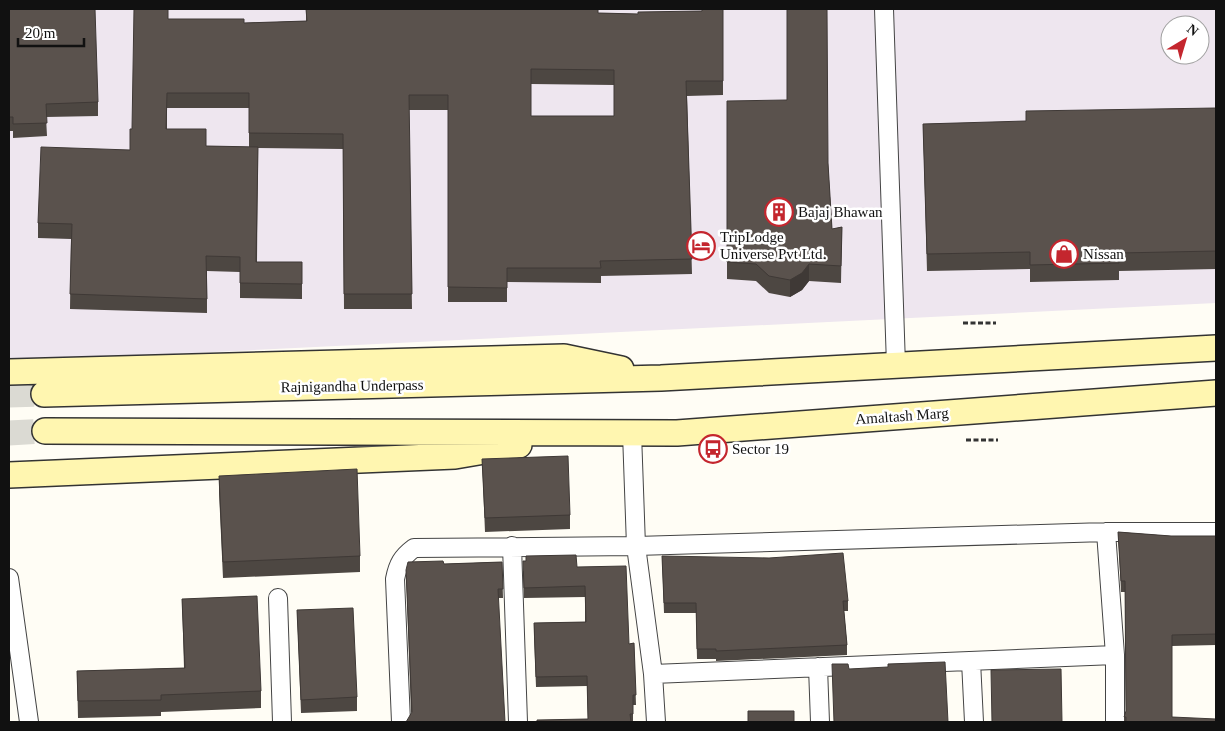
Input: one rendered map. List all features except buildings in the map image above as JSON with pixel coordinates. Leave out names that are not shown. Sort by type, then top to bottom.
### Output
[{"type":"main road","points":[[9,372],[564,357],[660,378],[1216,348]]},
{"type":"main road","name":"Rajnigandha Underpass","points":[[44,394],[660,378]]},
{"type":"main road","name":"Amaltash Marg","points":[[588,434],[677,433],[1216,393]]},
{"type":"main road","points":[[45,431],[588,434]]},
{"type":"main road","points":[[9,475],[454,456],[588,434]]},
{"type":"street","points":[[884,9],[896,365]]},
{"type":"street","points":[[632,433],[636,546],[653,674],[656,722]]},
{"type":"street","points":[[1106,532],[1115,655],[1115,722]]},
{"type":"street","points":[[402,722],[396,579],[397,567],[403,556],[414,548],[636,546],[1106,532],[1216,532]]},
{"type":"street","points":[[512,546],[518,722]]},
{"type":"street","points":[[9,578],[29,722]]},
{"type":"street","points":[[278,598],[282,722]]},
{"type":"street","points":[[653,674],[1115,655]]},
{"type":"street","points":[[971,661],[974,722]]},
{"type":"street","points":[[818,667],[820,722]]},
{"type":"path","points":[[963,323],[996,323]]},
{"type":"path","points":[[966,440],[998,440]]},
{"type":"shaded area","points":[[9,9],[1216,9],[1216,303],[9,362]]},
{"type":"tunnel","points":[[9,395],[44,394]]},
{"type":"tunnel","points":[[9,433],[45,431]]},
{"type":"place","name":"Bajaj Bhawan","points":[[779,212]]},
{"type":"place","name":"TripLodge Universe Pvt Ltd.","points":[[701,246]]},
{"type":"place","name":"Nissan","points":[[1064,254]]},
{"type":"place","name":"Sector 19","points":[[713,449]]}]
